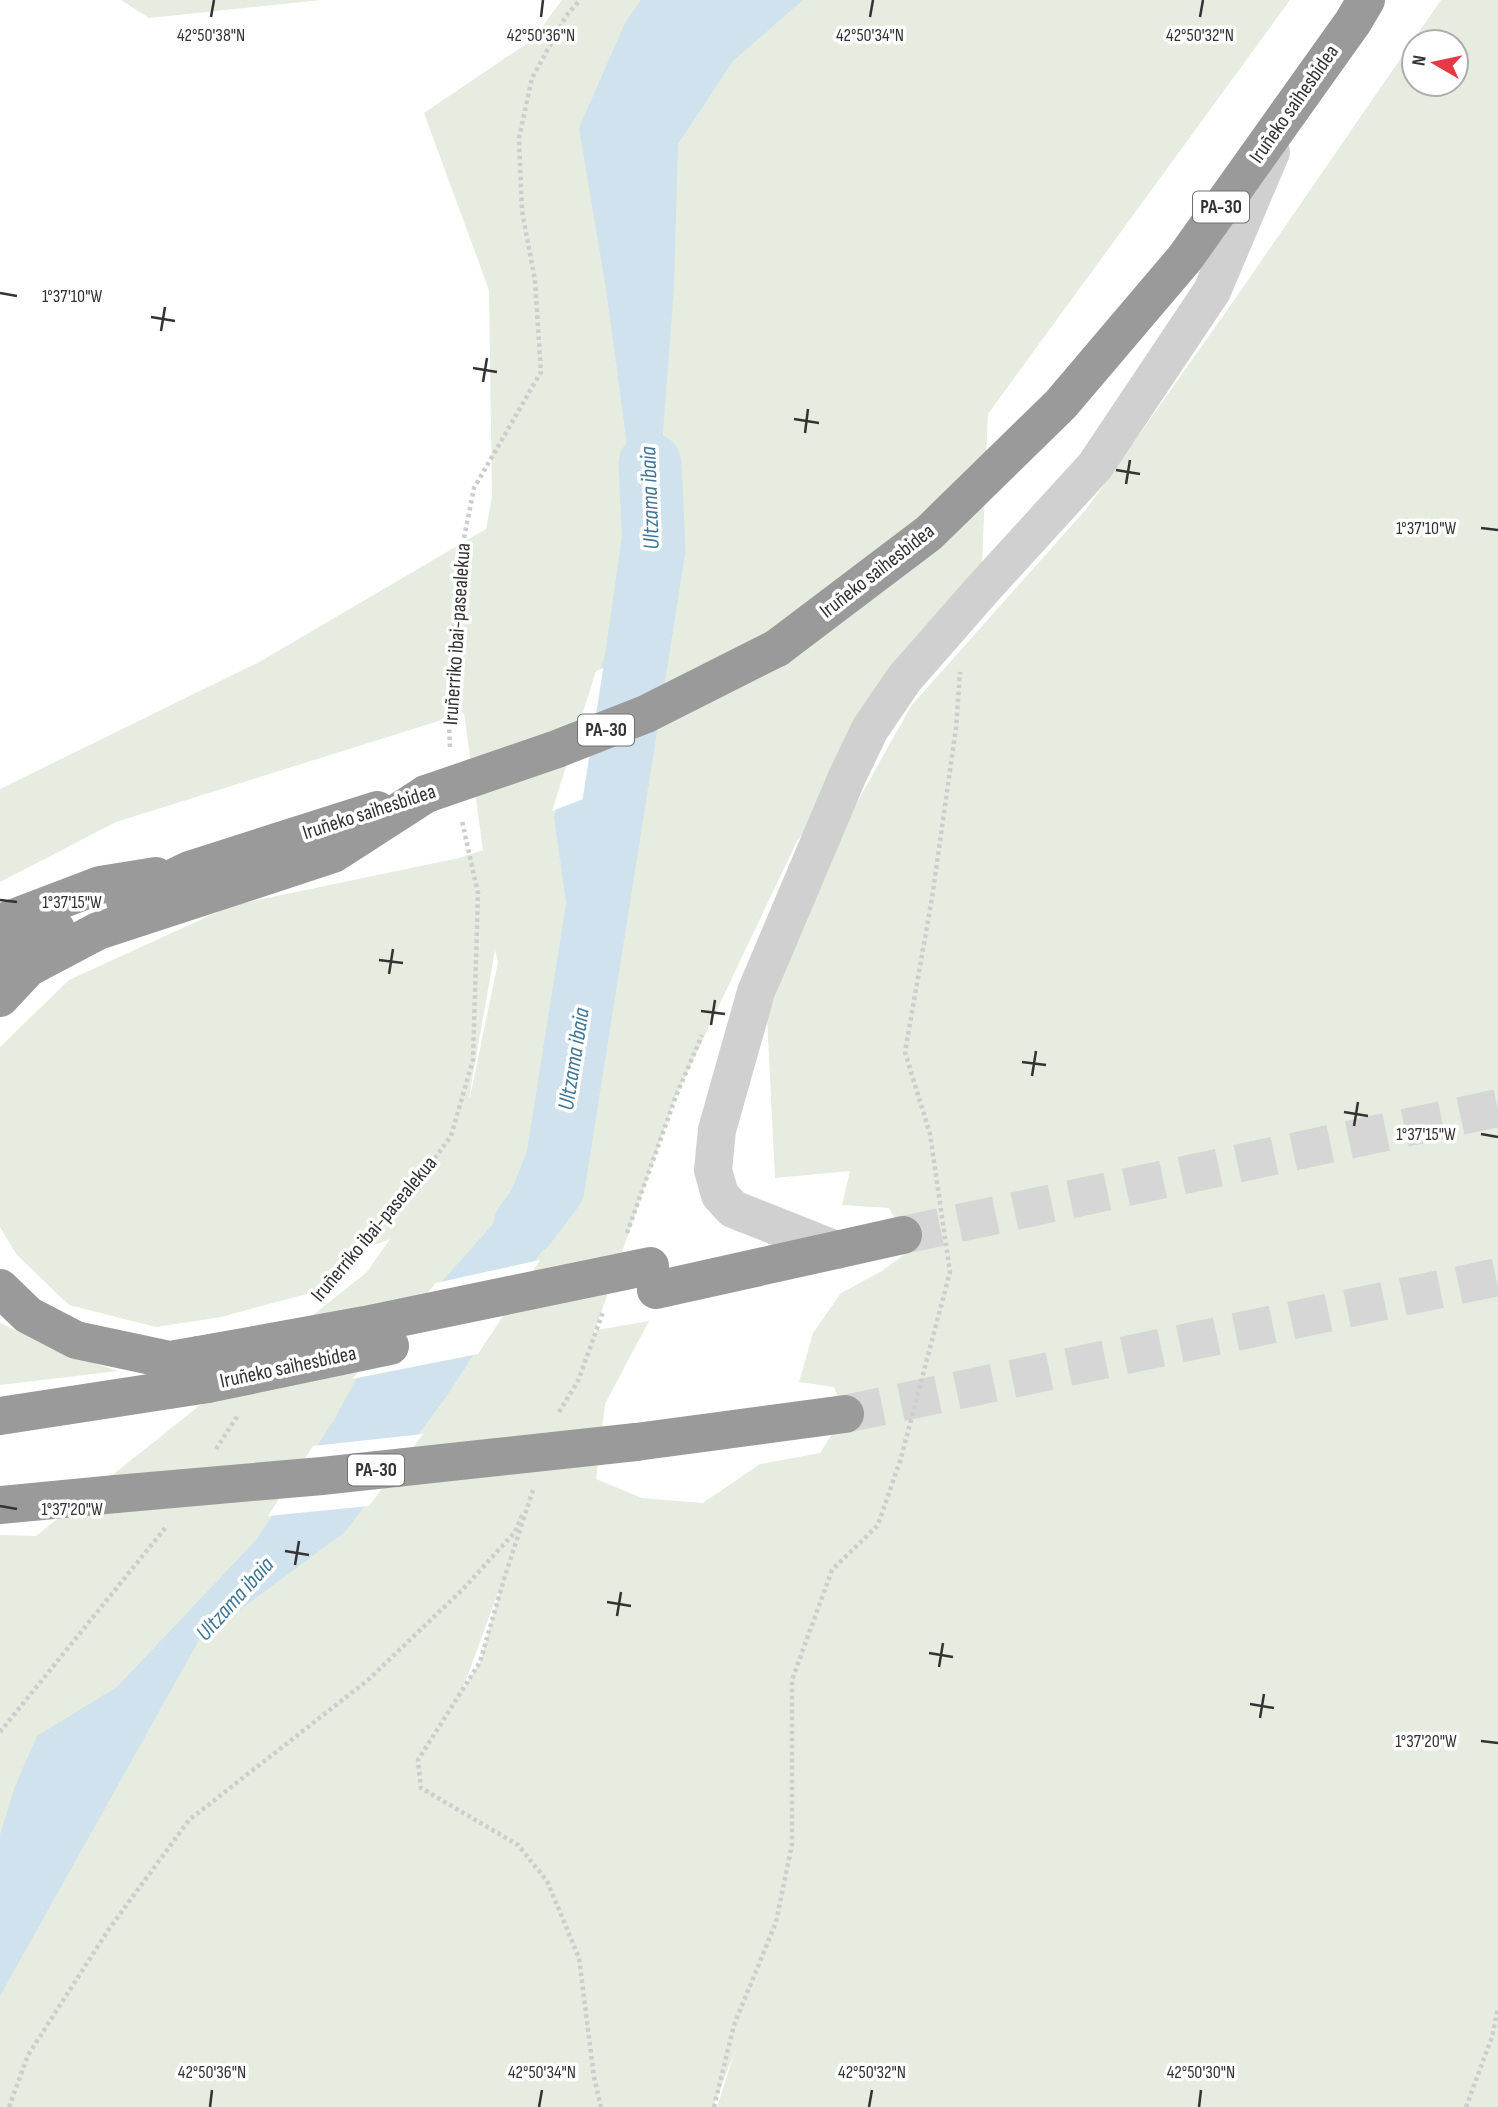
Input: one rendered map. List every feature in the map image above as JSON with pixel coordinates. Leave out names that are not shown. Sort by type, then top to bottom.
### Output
[{"type":"highway","name":"Iruñeko saihesbidea","points":[[0,923],[100,885],[189,870],[557,749],[646,714],[778,648],[929,533],[1061,404],[1185,258],[1366,0]]},
{"type":"highway","points":[[0,998],[28,968],[98,931],[333,854],[426,794]]},
{"type":"highway","name":"Iruñeko saihesbidea","points":[[0,954],[27,940],[117,906],[189,870]]},
{"type":"highway","name":"Iruñeko saihesbidea","points":[[0,1416],[643,1266],[741,1270],[903,1235]]},
{"type":"highway","points":[[0,1288],[28,1315],[76,1340],[204,1369]]},
{"type":"highway","name":"PA-30","points":[[0,1505],[322,1476],[636,1442],[845,1415]]},
{"type":"lane","points":[[836,1250],[733,1209],[720,1195],[713,1170],[717,1130],[756,992],[870,729],[904,679],[1095,466],[1181,340],[1212,291],[1286,116]]},
{"type":"path","name":"Iruñerriko ibai-pasealekua","points":[[450,754],[448,702],[464,538],[474,488],[541,372],[535,280],[522,211],[519,138],[533,78],[566,16],[580,0]]},
{"type":"path","points":[[714,2107],[734,2025],[776,1922],[792,1844],[792,1679],[832,1570],[878,1525],[901,1458],[950,1272],[930,1134],[905,1052],[934,885],[956,728],[960,669]]},
{"type":"path","name":"Iruñerriko ibai-pasealekua","points":[[314,1299],[409,1194],[451,1136],[473,1060],[474,1046],[478,893],[462,817]]},
{"type":"path","points":[[643,1266],[635,1206],[703,1033]]},
{"type":"path","points":[[556,1423],[560,1410],[578,1381],[605,1305]]},
{"type":"path","points":[[209,1460],[239,1414]]},
{"type":"path","points":[[9,2107],[28,2055],[109,1928],[190,1820],[368,1681],[421,1630],[464,1588],[514,1532],[534,1488],[480,1662],[418,1760],[421,1788],[518,1845],[547,1881],[579,1958],[594,2077],[601,2107]]},
{"type":"path","points":[[0,1732],[172,1517]]},
{"type":"path","points":[[1466,2107],[1492,2037],[1498,2008]]},
{"type":"shaded area","points":[[121,0],[322,0],[149,18]]},
{"type":"shaded area","points":[[562,0],[1290,0],[988,414],[981,591],[847,777],[797,841],[676,1096],[593,1336],[597,1330],[649,1321],[605,1404],[596,1479],[642,1498],[703,1503],[760,1464],[820,1453],[845,1414],[834,1387],[799,1382],[813,1333],[841,1293],[882,1271],[905,1254],[903,1235],[889,1208],[842,1205],[850,1171],[775,1178],[767,1017],[840,833],[911,706],[1088,507],[1400,60],[1400,98],[1470,98],[1470,28],[1422,28],[1441,0],[1498,0],[1498,2107],[717,2107],[734,2054],[713,2107],[0,2107],[0,1535],[36,1536],[367,1272],[390,1239],[351,1254],[310,1293],[221,1317],[156,1327],[69,1305],[17,1255],[0,1227],[0,1047],[69,980],[233,905],[459,858],[483,850],[464,713],[116,822],[0,882],[0,789],[261,661],[486,529],[492,497],[489,290],[424,113],[532,40]],"holes":[[[495,950],[498,962],[469,1097]],[[499,1590],[480,1662],[463,1688]]]},
{"type":"shaded area","points":[[0,1323],[69,1355],[118,1371],[0,1385]]},
{"type":"water","points":[[641,0],[803,0],[733,61],[678,144],[674,288],[654,549],[557,1162],[564,1217],[444,1400],[345,1532],[199,1640],[0,1996],[0,1835],[14,1789],[37,1736],[117,1687],[257,1539],[334,1420],[357,1377],[502,1214],[530,1144],[567,909],[554,817],[605,655],[631,474],[606,289],[579,128],[625,23]]},
{"type":"pier","points":[[641,652],[620,785],[552,811],[596,671]]},
{"type":"pier","points":[[540,1260],[478,1354],[352,1379],[436,1283]]},
{"type":"pier","points":[[423,1434],[369,1506],[268,1516],[313,1446]]},
{"type":"waterway","name":"Ultzama ibaia","points":[[525,1225],[553,1188],[654,549],[650,464]]},
{"type":"tunnel","points":[[903,1235],[1498,1108]]},
{"type":"tunnel","points":[[845,1414],[1498,1277]]}]
